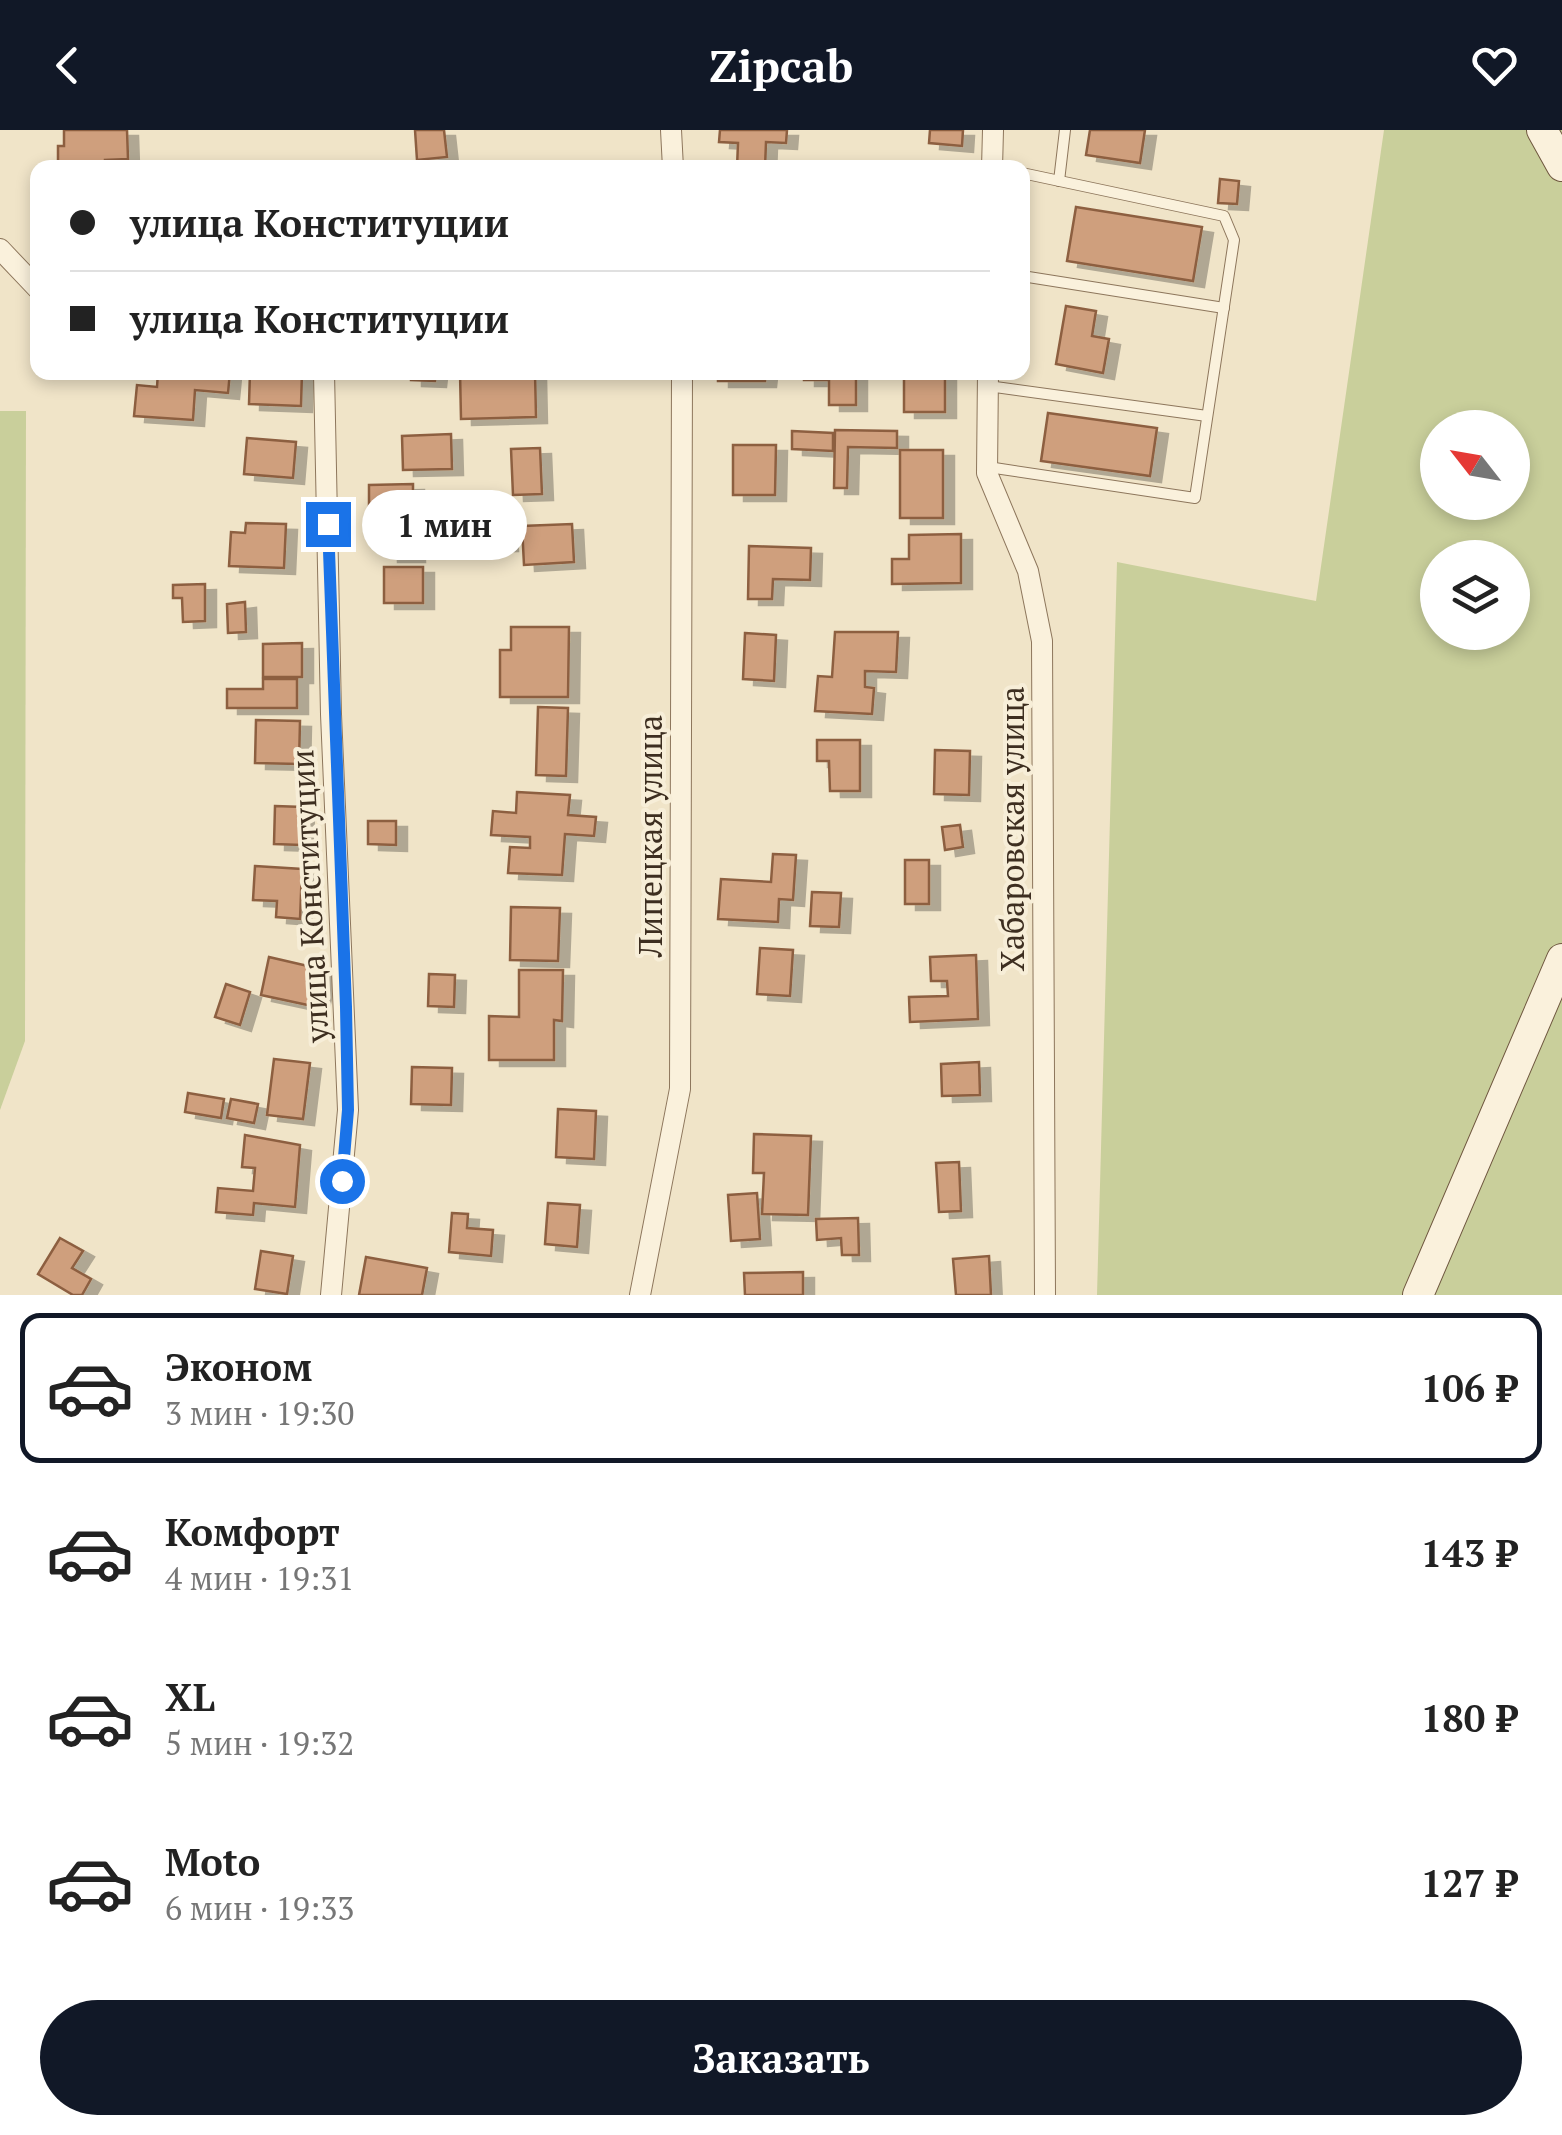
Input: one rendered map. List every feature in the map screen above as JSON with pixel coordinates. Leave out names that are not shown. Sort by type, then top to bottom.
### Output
[{"type":"street","points":[[671,130],[673,160]]},
{"type":"street","points":[[993,130],[994,160]]},
{"type":"street","points":[[1542,130],[1562,166]]},
{"type":"street","points":[[0,249],[30,281]]},
{"type":"street","name":"улица Конституции","points":[[324,380],[332,714],[348,1110],[331,1295]]},
{"type":"street","name":"Липецкая улица","points":[[640,1295],[680,1090],[682,380]]},
{"type":"street","name":"Хабаровская улица","points":[[988,380],[988,467],[998,504],[1028,571],[1042,641],[1044,1295]]},
{"type":"street","points":[[1418,1295],[1562,959]]},
{"type":"lane","points":[[1059,181],[1065,130]]},
{"type":"lane","points":[[988,467],[1194,498],[1234,240],[1224,216],[1030,175]]},
{"type":"lane","points":[[1030,277],[1224,308]]},
{"type":"lane","points":[[994,380],[1207,416]]},
{"type":"green space","points":[[1384,130],[1562,130],[1562,1295],[1097,1295],[1117,562],[1316,601]]},
{"type":"green space","points":[[0,411],[26,411],[25,1041],[0,1110]]},
{"type":"building","points":[[64,130],[127,130],[128,159],[58,160],[58,146],[64,146]]},
{"type":"building","points":[[415,130],[444,130],[447,157],[417,160]]},
{"type":"building","points":[[720,130],[787,130],[786,143],[766,142],[765,160],[737,160],[738,143],[719,142]]},
{"type":"building","points":[[930,130],[963,130],[962,146],[929,143]]},
{"type":"building","points":[[1090,130],[1145,130],[1140,163],[1086,155]]},
{"type":"building","points":[[1220,179],[1239,181],[1237,204],[1218,203]]},
{"type":"building","points":[[1076,207],[1202,227],[1193,281],[1067,261]]},
{"type":"building","points":[[1066,306],[1096,311],[1092,336],[1109,339],[1103,373],[1056,364]]},
{"type":"building","points":[[157,380],[229,380],[228,393],[195,390],[193,420],[134,416],[137,385],[157,387]]},
{"type":"building","points":[[250,380],[302,380],[301,406],[249,404]]},
{"type":"building","points":[[460,380],[535,380],[536,417],[461,419]]},
{"type":"building","points":[[829,380],[856,380],[856,405],[829,405]]},
{"type":"building","points":[[904,380],[945,380],[945,412],[904,412]]},
{"type":"building","points":[[1048,413],[1157,428],[1150,476],[1041,461]]},
{"type":"building","points":[[835,430],[897,431],[897,448],[848,447],[847,488],[834,488]]},
{"type":"building","points":[[792,431],[833,433],[833,451],[792,449]]},
{"type":"building","points":[[451,434],[452,469],[403,470],[402,436]]},
{"type":"building","points":[[247,438],[296,442],[293,478],[244,474]]},
{"type":"building","points":[[733,445],[776,445],[775,495],[733,495]]},
{"type":"building","points":[[540,448],[542,494],[513,495],[511,449]]},
{"type":"building","points":[[900,450],[943,450],[943,518],[900,518]]},
{"type":"building","points":[[413,484],[413,516],[369,517],[369,485]]},
{"type":"building","points":[[504,498],[505,521],[470,522],[470,499]]},
{"type":"building","points":[[246,523],[286,524],[284,568],[229,566],[231,532],[245,533]]},
{"type":"building","points":[[572,524],[574,562],[524,565],[522,526]]},
{"type":"building","points":[[468,525],[506,525],[507,545],[468,546]]},
{"type":"building","points":[[413,528],[414,556],[387,556],[386,529]]},
{"type":"building","points":[[961,534],[961,583],[892,584],[892,559],[909,559],[909,535]]},
{"type":"building","points":[[749,546],[811,548],[810,580],[773,579],[772,599],[748,599]]},
{"type":"building","points":[[384,567],[423,567],[423,603],[384,603]]},
{"type":"building","points":[[205,584],[205,621],[183,622],[182,598],[173,598],[173,585]]},
{"type":"building","points":[[245,602],[246,632],[228,633],[227,604]]},
{"type":"building","points":[[511,627],[569,627],[568,697],[500,697],[500,650],[511,650]]},
{"type":"building","points":[[835,632],[898,632],[896,672],[865,671],[865,687],[874,688],[872,714],[815,711],[818,676],[832,677]]},
{"type":"building","points":[[745,633],[776,635],[774,681],[743,679]]},
{"type":"building","points":[[302,643],[302,677],[263,677],[263,644]]},
{"type":"building","points":[[263,679],[297,679],[297,708],[227,708],[227,689],[263,689]]},
{"type":"building","points":[[538,707],[568,708],[566,776],[536,775]]},
{"type":"building","points":[[256,720],[300,721],[299,764],[255,763]]},
{"type":"building","points":[[817,740],[860,740],[860,791],[830,791],[829,761],[817,761]]},
{"type":"building","points":[[935,750],[970,751],[969,795],[934,794]]},
{"type":"building","points":[[517,792],[570,795],[568,815],[596,817],[594,836],[565,834],[562,875],[508,873],[510,847],[530,848],[530,837],[491,835],[493,811],[516,813]]},
{"type":"building","points":[[275,806],[303,807],[302,845],[274,844]]},
{"type":"building","points":[[368,821],[396,821],[396,845],[368,844]]},
{"type":"building","points":[[960,825],[963,847],[945,850],[942,827]]},
{"type":"building","points":[[773,854],[796,855],[793,900],[779,899],[778,922],[718,919],[721,879],[771,882]]},
{"type":"building","points":[[905,860],[929,860],[929,904],[905,904]]},
{"type":"building","points":[[255,866],[302,869],[300,919],[276,917],[277,901],[253,900]]},
{"type":"building","points":[[812,892],[841,893],[839,927],[810,926]]},
{"type":"building","points":[[511,907],[560,908],[558,961],[510,960]]},
{"type":"building","points":[[760,948],[793,950],[790,996],[757,994]]},
{"type":"building","points":[[976,955],[978,1019],[910,1022],[909,997],[948,996],[947,981],[931,981],[930,957]]},
{"type":"building","points":[[269,957],[325,970],[317,1007],[261,995]]},
{"type":"building","points":[[519,970],[563,970],[562,1021],[554,1020],[554,1060],[489,1060],[489,1016],[519,1017]]},
{"type":"building","points":[[429,974],[455,975],[454,1007],[428,1006]]},
{"type":"building","points":[[226,984],[250,992],[240,1025],[215,1017]]},
{"type":"building","points":[[274,1059],[310,1063],[303,1119],[267,1115]]},
{"type":"building","points":[[979,1062],[980,1095],[942,1096],[941,1064]]},
{"type":"building","points":[[412,1067],[452,1068],[451,1105],[411,1104]]},
{"type":"building","points":[[188,1093],[224,1099],[221,1118],[185,1112]]},
{"type":"building","points":[[231,1099],[258,1104],[254,1123],[227,1118]]},
{"type":"building","points":[[558,1109],[596,1111],[594,1159],[556,1157]]},
{"type":"building","points":[[754,1134],[811,1136],[808,1215],[762,1214],[764,1173],[753,1173]]},
{"type":"building","points":[[245,1135],[300,1145],[295,1207],[254,1203],[253,1215],[216,1212],[218,1188],[253,1191],[255,1168],[242,1167]]},
{"type":"building","points":[[959,1162],[961,1211],[939,1212],[936,1163]]},
{"type":"building","points":[[757,1193],[760,1239],[731,1241],[728,1195]]},
{"type":"building","points":[[548,1203],[580,1205],[577,1247],[545,1244]]},
{"type":"building","points":[[452,1213],[468,1214],[467,1228],[493,1230],[491,1256],[449,1252]]},
{"type":"building","points":[[858,1218],[859,1255],[842,1255],[841,1238],[817,1240],[816,1219]]},
{"type":"building","points":[[60,1238],[83,1251],[72,1268],[91,1279],[82,1295],[73,1295],[38,1274]]},
{"type":"building","points":[[261,1251],[293,1256],[287,1294],[255,1289]]},
{"type":"building","points":[[989,1256],[991,1295],[956,1295],[953,1259]]},
{"type":"building","points":[[366,1257],[427,1268],[422,1295],[359,1295]]},
{"type":"building","points":[[803,1272],[803,1295],[745,1295],[744,1273]]},
{"type":"route","points":[[328,524],[332,714],[346,1007],[348,1110],[342,1181]]}]
